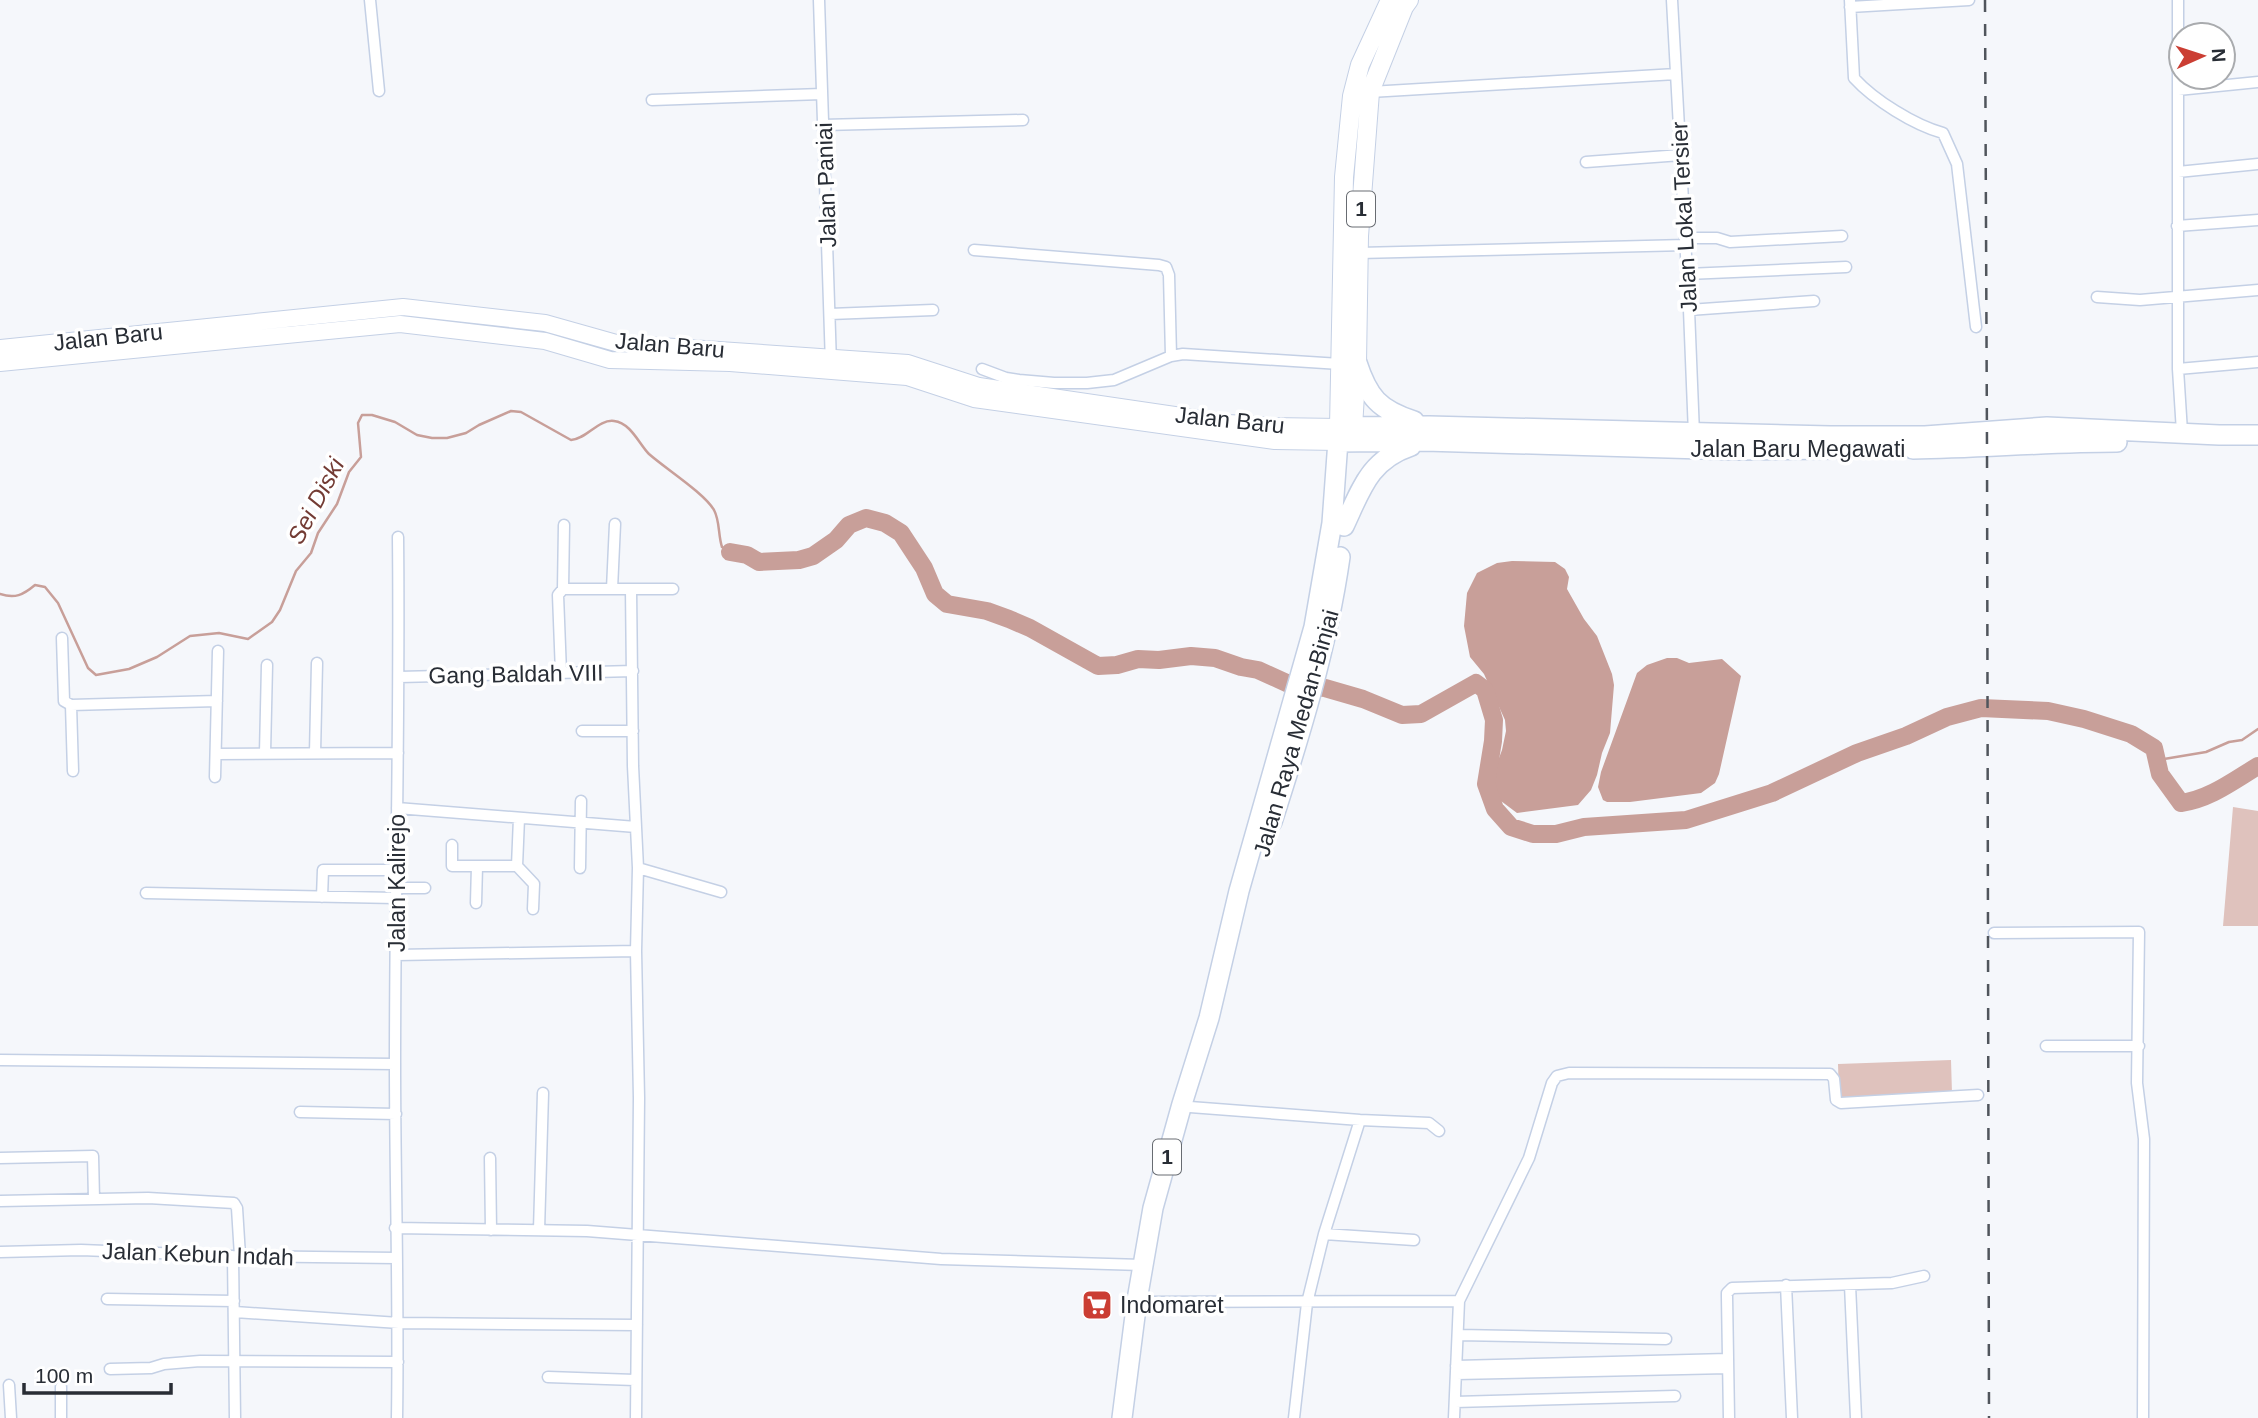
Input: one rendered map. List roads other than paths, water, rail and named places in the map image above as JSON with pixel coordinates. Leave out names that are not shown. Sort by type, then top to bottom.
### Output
[{"type":"highway","points":[[1348,364],[1383,408],[1427,434]]},
{"type":"highway","name":"Jalan Baru Megawati","points":[[1701,439],[1925,436],[2047,427],[2258,435]]},
{"type":"highway","points":[[1344,526],[1365,480],[1375,467],[1396,451],[1427,434]]},
{"type":"highway","name":"Jalan Baru Megawati","points":[[1345,435],[1701,439],[1975,448],[2033,443],[2114,442],[2258,447]]},
{"type":"highway","name":"Jalan Raya Medan-Binjai","points":[[1122,1418],[1161,1210],[1217,1021],[1314,656],[1335,593],[1344,526],[1345,435]]},
{"type":"highway","name":"Jalan Raya Medan-Binjai","points":[[1314,656],[1314,627],[1345,435]]},
{"type":"highway","name":"Jalan Raya Medan-Binjai","points":[[1130,1418],[1142,1265],[1153,1208],[1209,1018],[1239,891],[1292,737]]},
{"type":"main road","name":"Jalan Raya Medan-Binjai","points":[[1348,364],[1343,177],[1352,96],[1360,65],[1390,0]]},
{"type":"main road","name":"Jalan Raya Medan-Binjai","points":[[1345,435],[1348,364],[1370,92],[1409,0]]},
{"type":"street","points":[[370,0],[379,91]]},
{"type":"street","name":"Jalan Paniai","points":[[819,0],[831,364]]},
{"type":"street","name":"Jalan Lokal Tersier","points":[[1671,0],[1689,310],[1701,439]]},
{"type":"street","points":[[1969,0],[1850,3],[1854,78],[1888,106],[1930,130],[1943,133],[1953,154],[1976,327]]},
{"type":"street","points":[[2178,0],[2178,21]]},
{"type":"street","points":[[1370,92],[1676,74]]},
{"type":"street","points":[[2237,84],[2258,82]]},
{"type":"street","points":[[2178,91],[2178,369],[2182,432]]},
{"type":"street","points":[[652,100],[822,94]]},
{"type":"street","points":[[823,125],[1023,120]]},
{"type":"street","points":[[1586,162],[1681,155]]},
{"type":"street","points":[[2178,172],[2258,164]]},
{"type":"street","points":[[2177,226],[2258,219]]},
{"type":"street","points":[[1359,253],[1685,242],[1717,238],[1730,242],[1842,236]]},
{"type":"street","points":[[974,250],[1166,267],[1169,275],[1171,356]]},
{"type":"street","points":[[1687,274],[1846,267]]},
{"type":"street","points":[[2097,297],[2140,300],[2258,290]]},
{"type":"street","points":[[1689,310],[1814,301]]},
{"type":"street","name":"Jalan Baru","points":[[0,348],[403,307],[545,323],[616,343],[831,364],[907,377],[974,398],[1034,391],[1275,441],[1345,435]]},
{"type":"street","points":[[830,314],[933,310]]},
{"type":"street","name":"Jalan Baru","points":[[0,363],[400,324],[545,341],[610,360],[831,364]]},
{"type":"street","points":[[982,369],[1034,391],[1114,380],[1171,356],[1184,354],[1348,364]]},
{"type":"street","points":[[2178,369],[2258,362]]},
{"type":"street","points":[[612,589],[615,524]]},
{"type":"street","points":[[561,673],[558,595],[563,589],[564,525]]},
{"type":"street","name":"Jalan Kalirejo","points":[[397,1418],[399,1323],[395,1228],[395,1064],[398,537]]},
{"type":"street","points":[[563,589],[673,589]]},
{"type":"street","points":[[631,589],[638,868],[636,951],[639,1236],[636,1418]]},
{"type":"street","points":[[62,638],[64,701],[71,705],[216,701]]},
{"type":"street","points":[[215,777],[218,651]]},
{"type":"street","points":[[315,753],[317,663]]},
{"type":"street","points":[[265,753],[267,665]]},
{"type":"street","name":"Gang Baldah VIII","points":[[399,677],[633,671]]},
{"type":"street","points":[[71,705],[73,771]]},
{"type":"street","points":[[582,731],[633,730]]},
{"type":"street","points":[[216,754],[398,753]]},
{"type":"street","points":[[580,801],[580,868]]},
{"type":"street","points":[[397,808],[636,827]]},
{"type":"street","points":[[519,818],[517,866],[534,884],[533,909]]},
{"type":"street","points":[[452,845],[452,866],[517,866]]},
{"type":"street","points":[[476,903],[477,866]]},
{"type":"street","points":[[638,868],[721,891]]},
{"type":"street","points":[[321,897],[323,870],[396,870]]},
{"type":"street","points":[[146,893],[321,897],[396,893],[425,888]]},
{"type":"street","points":[[1994,933],[2139,932],[2137,1083],[2144,1139],[2143,1418]]},
{"type":"street","points":[[396,955],[636,951]]},
{"type":"street","points":[[2046,1046],[2139,1046]]},
{"type":"street","points":[[0,1060],[395,1064]]},
{"type":"street","points":[[1454,1418],[1459,1301],[1519,1182],[1537,1135],[1552,1083],[1561,1074],[1830,1074],[1834,1079],[1835,1096],[1841,1103],[1978,1095]]},
{"type":"street","points":[[539,1230],[543,1093]]},
{"type":"street","points":[[1190,1107],[1429,1123],[1439,1131]]},
{"type":"street","points":[[300,1112],[396,1114]]},
{"type":"street","points":[[1294,1418],[1307,1303],[1324,1234],[1360,1120]]},
{"type":"street","points":[[0,1158],[93,1156],[94,1199]]},
{"type":"street","points":[[490,1158],[491,1230]]},
{"type":"street","points":[[0,1201],[148,1198],[235,1204],[235,1418]]},
{"type":"street","points":[[395,1228],[539,1230],[941,1259],[1142,1265]]},
{"type":"street","points":[[1324,1234],[1414,1240]]},
{"type":"street","name":"Jalan Kebun Indah","points":[[0,1252],[81,1250],[396,1258]]},
{"type":"street","points":[[1729,1418],[1727,1293],[1732,1288],[1892,1283],[1924,1276]]},
{"type":"street","points":[[1786,1285],[1792,1418]]},
{"type":"street","points":[[1850,1285],[1856,1418]]},
{"type":"street","points":[[107,1299],[234,1306],[399,1323],[637,1325]]},
{"type":"street","points":[[1140,1314],[1307,1303],[1459,1301]]},
{"type":"street","points":[[1458,1335],[1666,1339]]},
{"type":"street","points":[[110,1369],[151,1368],[163,1364],[200,1361],[398,1362]]},
{"type":"street","points":[[1456,1370],[1728,1364]]},
{"type":"street","points":[[548,1377],[635,1380]]},
{"type":"street","points":[[9,1385],[11,1418]]},
{"type":"street","points":[[61,1387],[61,1418]]},
{"type":"street","points":[[1455,1402],[1675,1396]]},
{"type":"waterway","name":"Sei Diski","points":[[0,594],[15,596],[23,594],[35,585],[45,587],[58,603],[88,668],[96,675],[129,669],[157,657],[190,636],[219,633],[248,639],[272,622],[280,610],[296,571],[311,553],[318,533],[337,504],[349,472],[361,457],[358,423],[362,415],[395,422],[417,435],[432,438],[447,438],[466,433],[511,411],[521,412],[571,440],[608,421],[620,423],[630,430],[649,454],[709,503],[716,514],[722,547],[730,552]]},
{"type":"waterway","points":[[730,552],[747,555],[759,562],[799,560],[813,556],[836,540],[849,525],[866,518],[885,523],[901,533],[924,568],[935,594],[947,604],[987,611],[1009,619],[1098,666],[1117,665],[1138,659],[1159,660],[1191,656],[1215,658],[1258,670],[1291,685],[1325,688],[1363,699],[1402,715],[1421,714],[1476,683],[1485,690],[1494,720],[1486,784],[1495,809],[1511,827],[1533,834],[1556,834],[1584,827],[1686,820],[1772,793],[1857,753],[1906,736],[1947,717],[1981,708],[2048,711],[2131,734],[2154,748],[2160,774],[2181,803],[2212,793],[2258,766]]},
{"type":"waterway","points":[[2158,760],[2206,752],[2229,742],[2242,740],[2258,729]]},
{"type":"railway","points":[[1985,0],[1989,1418]]},
{"type":"place","name":"Indomaret","points":[[1097,1305]]}]
